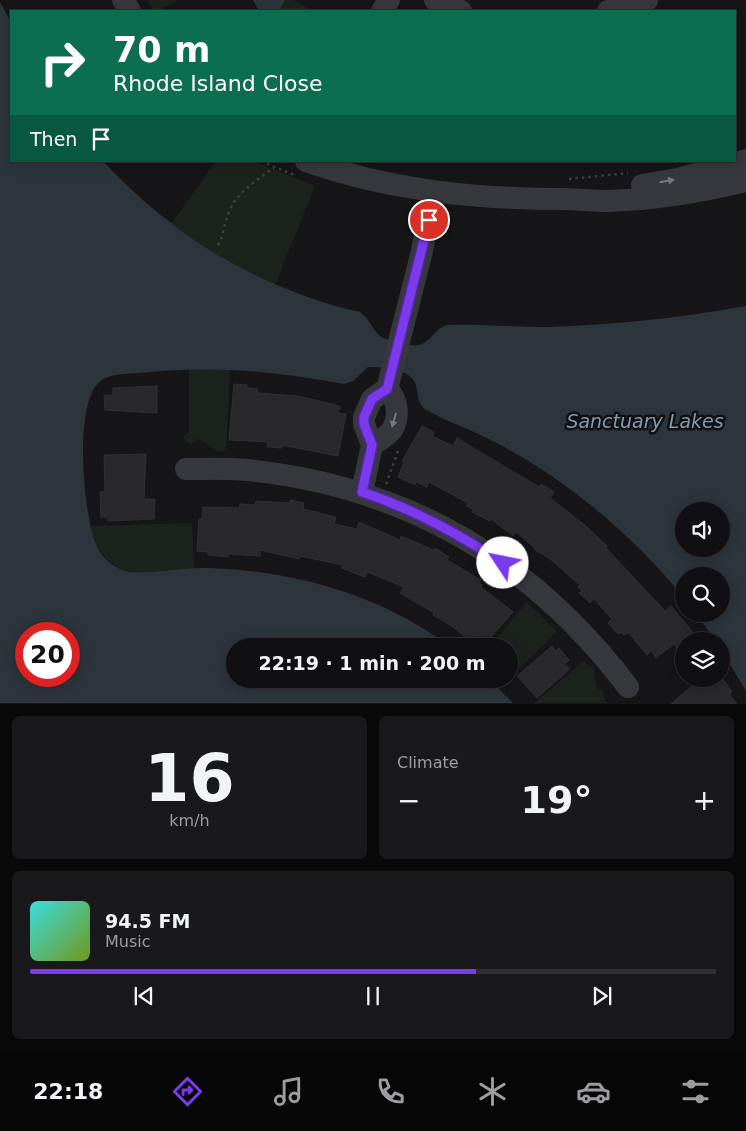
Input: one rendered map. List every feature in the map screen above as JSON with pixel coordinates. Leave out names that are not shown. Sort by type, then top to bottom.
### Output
[{"type":"street","points":[[435,0],[459,10]]},
{"type":"street","points":[[612,10],[647,0]]},
{"type":"street","points":[[308,162],[356,176],[434,192],[486,197],[677,179],[746,160]]},
{"type":"street","points":[[568,189],[642,199],[688,193],[746,181]]},
{"type":"street","points":[[362,492],[372,445],[391,431],[397,410],[389,380],[422,255],[434,192]]},
{"type":"street","points":[[186,468],[252,470],[302,477],[362,492],[444,527],[512,570],[553,602],[607,660],[628,687]]},
{"type":"path","points":[[218,246],[223,236],[230,209],[243,193],[274,168]]},
{"type":"path","points":[[568,189],[636,172]]},
{"type":"shaded area","points":[[147,0],[178,0],[160,10],[153,10]]},
{"type":"shaded area","points":[[253,0],[294,0],[312,10],[258,10]]},
{"type":"shaded area","points":[[215,162],[256,162],[315,186],[275,285],[231,264],[171,224]]},
{"type":"shaded area","points":[[189,369],[230,369],[226,451],[219,452],[197,439],[190,445],[183,437],[189,432]]},
{"type":"shaded area","points":[[192,523],[194,569],[143,572],[130,571],[118,567],[107,559],[98,546],[90,526]]},
{"type":"shaded area","points":[[527,602],[557,631],[518,670],[518,638],[497,638]]},
{"type":"shaded area","points":[[584,661],[589,667],[593,665],[596,687],[602,691],[607,703],[534,703]]},
{"type":"water","points":[[253,0],[285,0],[280,10],[258,10]]},
{"type":"water","name":"Sanctuary Lakes","points":[[0,2],[10,20],[10,162],[104,162],[158,213],[188,236],[220,256],[253,274],[287,289],[323,302],[360,312],[380,336],[389,340],[407,345],[422,344],[443,326],[447,325],[546,327],[596,325],[746,306],[746,691],[730,665],[730,632],[709,632],[702,622],[730,622],[730,567],[675,567],[675,588],[621,531],[574,492],[524,458],[424,408],[419,401],[414,381],[411,377],[400,371],[368,367],[353,381],[344,384],[319,379],[242,371],[166,371],[116,375],[102,380],[93,391],[87,410],[84,434],[83,460],[88,512],[98,548],[107,561],[115,567],[130,572],[187,568],[238,570],[302,580],[334,588],[364,599],[394,612],[437,638],[226,638],[226,688],[498,688],[513,703],[0,703]]},
{"type":"building","points":[[234,384],[247,385],[247,388],[258,389],[257,393],[298,396],[340,406],[338,413],[346,414],[338,456],[282,445],[282,448],[267,447],[268,442],[229,440]]},
{"type":"building","points":[[157,386],[157,413],[105,410],[104,395],[113,395],[113,388]]},
{"type":"building","points":[[422,426],[434,432],[432,436],[453,446],[457,438],[539,487],[541,484],[554,492],[550,498],[586,526],[607,546],[606,548],[665,611],[671,606],[675,611],[675,622],[684,622],[692,632],[675,632],[675,645],[674,644],[656,658],[651,651],[647,655],[628,632],[624,635],[621,632],[618,634],[608,623],[612,619],[594,599],[590,603],[579,593],[582,591],[578,587],[580,585],[549,558],[534,549],[516,532],[513,536],[491,519],[490,521],[472,512],[473,509],[466,506],[468,503],[429,482],[427,487],[416,482],[415,485],[398,477],[404,462],[402,461]]},
{"type":"building","points":[[146,454],[144,499],[155,499],[154,519],[108,521],[108,518],[101,517],[100,492],[105,492],[104,455]]},
{"type":"building","points":[[290,500],[304,503],[303,509],[336,517],[334,524],[357,529],[359,522],[400,540],[401,536],[434,550],[435,548],[449,557],[447,560],[481,580],[479,583],[482,585],[481,587],[513,612],[490,638],[466,638],[452,626],[433,615],[434,613],[400,593],[404,587],[367,572],[365,577],[342,568],[343,565],[300,556],[299,559],[260,550],[260,556],[229,554],[228,557],[208,555],[208,552],[197,551],[199,519],[202,519],[203,507],[239,508],[240,504],[255,505],[256,501],[290,503]]},
{"type":"building","points":[[552,646],[556,651],[559,648],[569,660],[564,664],[570,669],[537,698],[518,675]]},
{"type":"building","points":[[691,687],[729,687],[732,692],[729,694],[737,704],[671,704]]},
{"type":"route","points":[[429,220],[422,255],[387,389],[379,392],[372,399],[364,417],[364,424],[372,445],[362,492],[444,527],[503,563]]}]
